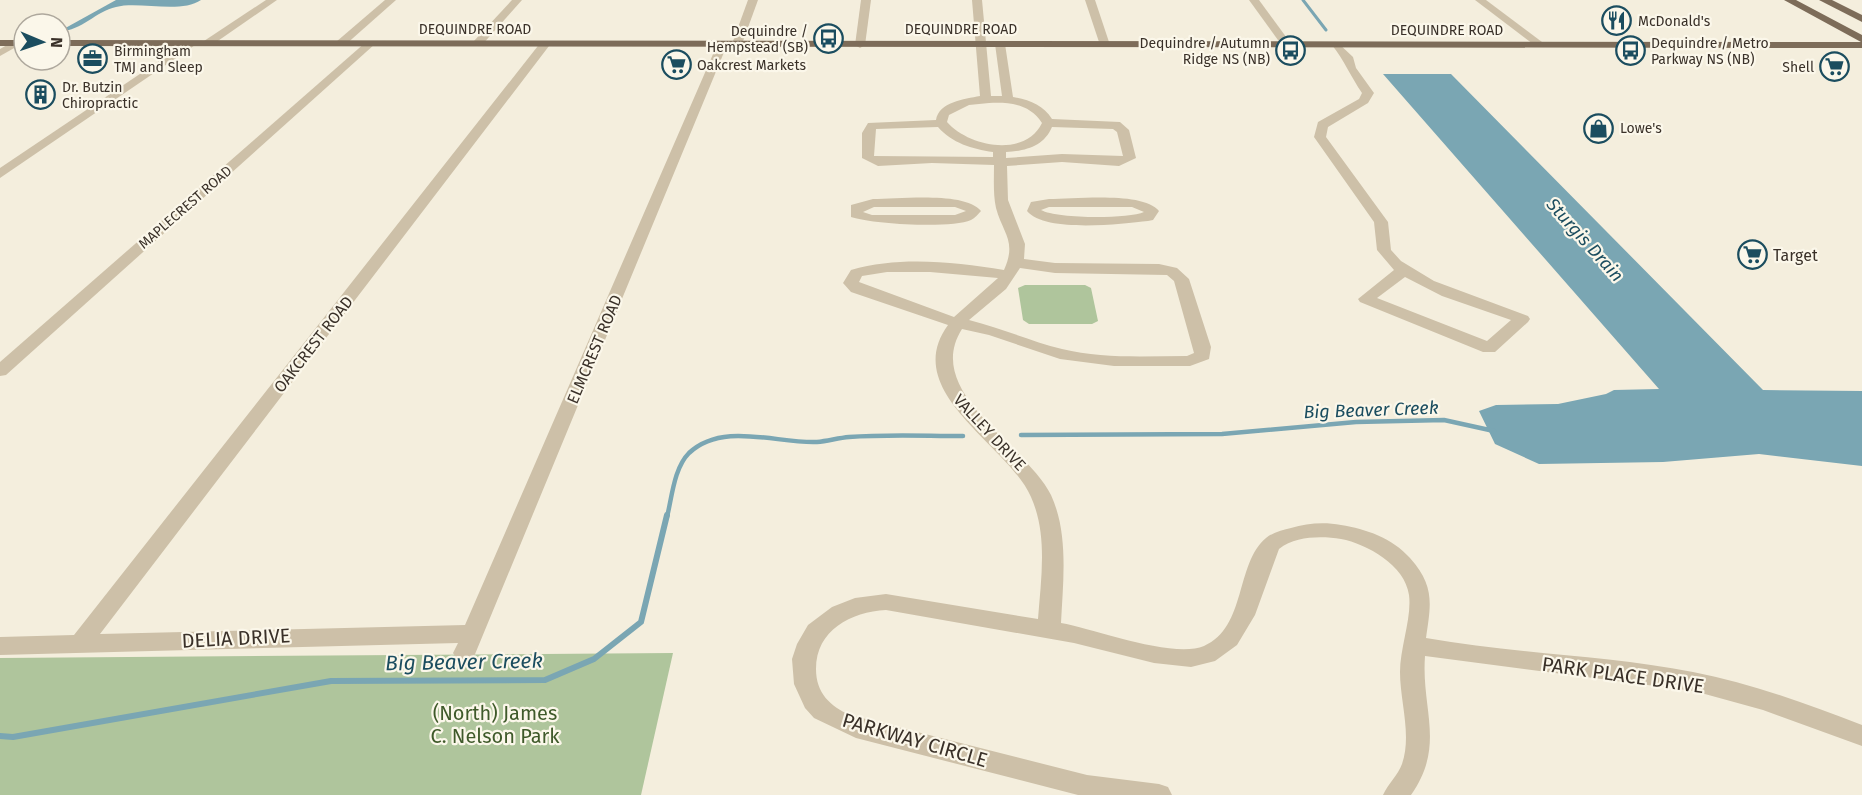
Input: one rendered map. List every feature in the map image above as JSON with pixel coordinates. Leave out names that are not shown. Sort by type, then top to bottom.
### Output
[{"type":"main road","points":[[1789,0],[1862,39]]},
{"type":"main road","points":[[1824,0],[1862,19]]},
{"type":"main road","points":[[1825,19],[1862,25]]},
{"type":"main road","name":"DEQUINDRE ROAD","points":[[72,43],[1862,45]]},
{"type":"street","points":[[208,43],[272,0]]},
{"type":"street","points":[[340,44],[391,0]]},
{"type":"street","points":[[477,44],[517,0]]},
{"type":"street","name":"ELMCREST ROAD","points":[[469,644],[730,45],[753,0]]},
{"type":"street","points":[[860,45],[866,0]]},
{"type":"street","points":[[977,0],[982,44],[997,100]]},
{"type":"street","points":[[1090,0],[1105,45]]},
{"type":"street","points":[[1254,0],[1287,45]]},
{"type":"street","points":[[1480,0],[1541,45]]},
{"type":"street","points":[[1509,23],[1509,28],[1529,45]]},
{"type":"street","points":[[0,174],[194,44]]},
{"type":"street","name":"MAPLECREST ROAD","points":[[0,370],[370,44]]},
{"type":"street","name":"OAKCREST ROAD","points":[[80,644],[545,44]]},
{"type":"street","points":[[997,100],[1000,44]]},
{"type":"street","points":[[1324,45],[1340,63],[1350,68],[1367,89],[1366,98],[1322,125],[1320,137],[1381,222],[1384,231],[1384,250],[1403,271],[1420,280],[1522,319],[1489,348],[1366,299],[1403,271]]},
{"type":"street","points":[[1337,45],[1349,59],[1350,68]]},
{"type":"street","points":[[997,100],[1036,108],[1046,117],[1048,123],[1046,132],[1037,140],[1000,155],[961,141],[947,132],[940,123],[943,113],[954,105],[997,100]]},
{"type":"street","points":[[940,123],[873,126],[869,129],[867,156],[878,162],[1000,155],[1119,162],[1130,158],[1123,130],[1116,125],[1048,123]]},
{"type":"street","points":[[1000,155],[1000,193],[1004,211],[1017,239],[1012,269]]},
{"type":"street","points":[[974,211],[967,218],[955,219],[871,219],[860,217],[855,212],[860,206],[873,203],[955,203],[967,205],[974,211],[1034,211],[1037,215],[1053,219],[1139,218],[1148,217],[1152,211],[1138,204],[1042,203],[1036,205],[1034,211]]},
{"type":"street","points":[[1148,268],[1172,271],[1180,279],[1203,347],[1203,355],[1197,359],[1180,361],[1095,360],[1045,350],[993,331],[923,313],[857,289],[850,284],[856,273],[871,269],[1012,269],[1148,268]]},
{"type":"street","name":"VALLEY DRIVE","points":[[1012,269],[957,322],[945,349],[946,378],[965,410],[1011,453],[1034,483],[1051,526],[1053,564],[1049,630]]},
{"type":"street","name":"PARKWAY CIRCLE","points":[[1159,795],[1088,786],[856,728],[819,708],[806,686],[803,665],[806,648],[815,631],[834,616],[861,603],[899,603],[1049,630],[1172,657],[1209,655],[1221,649],[1231,638],[1243,616],[1264,555],[1273,543],[1310,530],[1348,533],[1380,545],[1408,568],[1420,594],[1412,679],[1420,744],[1412,767],[1396,795]]},
{"type":"street","name":"DELIA DRIVE","points":[[0,646],[292,635],[469,644]]},
{"type":"street","name":"PARK PLACE DRIVE","points":[[1414,645],[1459,654],[1670,677],[1739,693],[1862,736]]},
{"type":"green space","points":[[1025,285],[1085,285],[1091,288],[1098,321],[1092,324],[1029,324],[1023,320],[1018,288]]},
{"type":"green space","name":"(North) James C. Nelson Park","points":[[673,653],[641,795],[0,795],[0,658]]},
{"type":"water","points":[[116,0],[201,0],[193,4],[171,7],[136,5],[116,7],[72,29],[72,24]]},
{"type":"water","points":[[1383,74],[1451,74],[1763,390],[1862,391],[1862,466],[1759,454],[1663,462],[1539,464],[1495,444],[1479,411],[1496,405],[1558,404],[1606,394],[1614,390],[1659,389]]},
{"type":"waterway","name":"Sturgis Drain","points":[[1303,0],[1326,30]]},
{"type":"waterway","name":"Big Beaver Creek","points":[[1021,435],[1222,434],[1356,422],[1444,420],[1494,431]]},
{"type":"waterway","name":"Big Beaver Creek","points":[[667,517],[674,483],[684,459],[703,443],[718,438],[751,436],[817,442],[863,436],[963,436]]},
{"type":"waterway","name":"Big Beaver Creek","points":[[0,736],[13,737],[331,681],[545,680],[594,659],[641,622],[667,515]]},
{"type":"place","name":"McDonald's","points":[[1617,21]]},
{"type":"place","name":"Dequindre / Hempstead (SB)","points":[[829,39]]},
{"type":"place","name":"Dequindre / Autumn Ridge NS (NB)","points":[[1291,51]]},
{"type":"place","name":"Dequindre / Metro Parkway NS (NB)","points":[[1630,51]]},
{"type":"place","name":"Birmingham TMJ and Sleep","points":[[93,59]]},
{"type":"place","name":"Oakcrest Markets","points":[[676,65]]},
{"type":"place","name":"Shell","points":[[1835,67]]},
{"type":"place","name":"Dr. Butzin Chiropractic","points":[[41,95]]},
{"type":"place","name":"Lowe's","points":[[1599,128]]},
{"type":"place","name":"Target","points":[[1752,255]]}]
